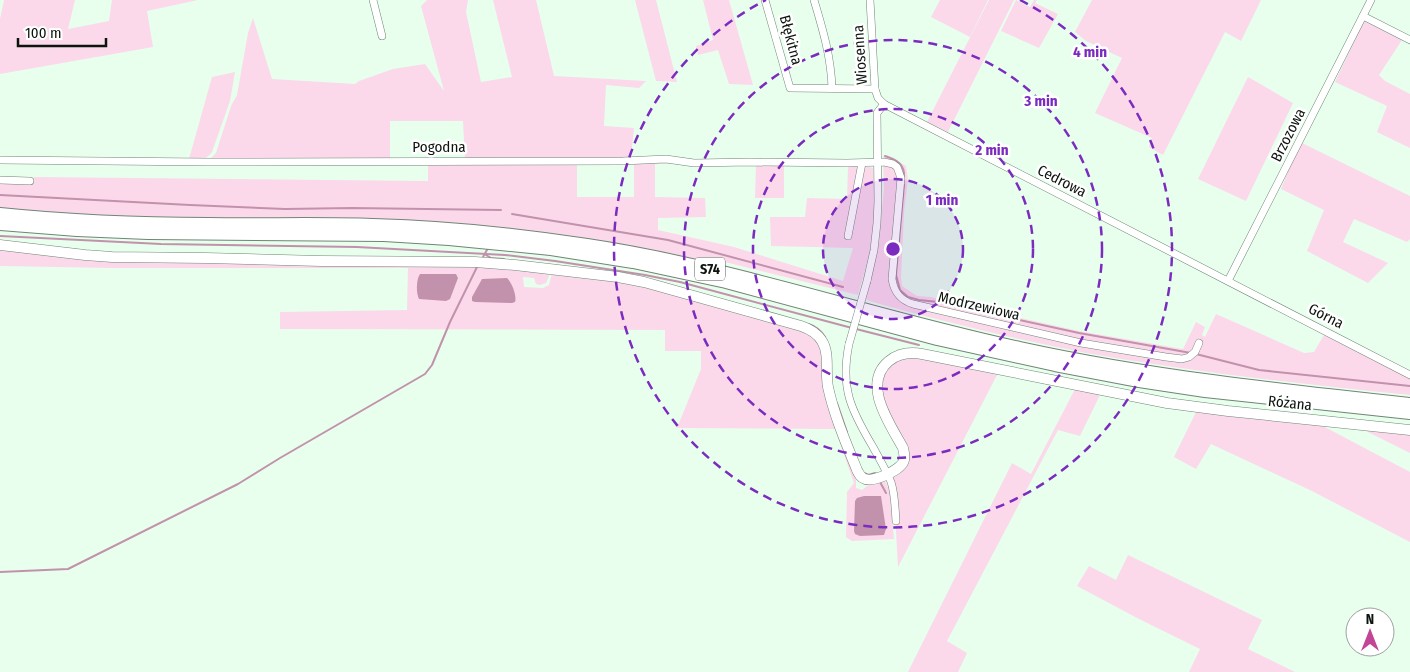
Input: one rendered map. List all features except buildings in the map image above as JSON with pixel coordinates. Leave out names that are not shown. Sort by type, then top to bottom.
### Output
[{"type":"highway","name":"S74","points":[[0,214],[147,223],[329,224],[417,227],[560,241],[652,256],[728,272],[938,329],[1073,359],[1216,382],[1410,404]]},
{"type":"highway","name":"S74","points":[[0,224],[69,230],[148,233],[384,235],[544,248],[633,262],[707,278],[785,297],[937,339],[1055,366],[1205,391],[1410,413]]},
{"type":"street","points":[[372,0],[382,36]]},
{"type":"street","name":"Błękitna","points":[[766,0],[790,88],[832,88]]},
{"type":"street","points":[[814,0],[829,51],[832,67],[832,88],[876,89]]},
{"type":"street","name":"Wiosenna","points":[[870,0],[876,89],[878,98],[884,104]]},
{"type":"street","name":"Brzozowa","points":[[1228,281],[1371,0]]},
{"type":"street","points":[[1363,16],[1410,40]]},
{"type":"street","points":[[884,104],[877,113],[878,223],[874,250],[849,344],[845,370],[849,400],[857,420],[887,474],[894,494],[896,520]]},
{"type":"street","name":"Cedrowa","points":[[884,104],[1228,281]]},
{"type":"street","name":"Pogodna","points":[[0,160],[226,162],[666,160],[694,163],[878,163]]},
{"type":"street","points":[[848,236],[862,163]]},
{"type":"street","name":"Modrzewiowa","points":[[878,163],[893,164],[897,167],[900,178],[892,278],[896,294],[904,301],[1081,343],[1182,359],[1189,357],[1199,344]]},
{"type":"street","points":[[0,180],[30,181]]},
{"type":"street","points":[[0,245],[104,257],[475,262],[618,277],[644,282],[801,326],[814,332],[822,340],[825,347],[827,380],[831,398],[856,470],[866,480],[887,474]]},
{"type":"street","name":"Górna","points":[[1228,281],[1410,375]]},
{"type":"street","name":"Różana","points":[[887,474],[901,467],[905,456],[903,448],[881,404],[877,392],[877,383],[885,364],[901,354],[908,353],[922,354],[1167,403],[1410,430]]},
{"type":"shaded area","points":[[4,0],[75,0],[68,29],[109,21],[112,0],[198,0],[147,11],[153,47],[0,74],[0,19]]},
{"type":"shaded area","points":[[427,0],[468,0],[466,12],[481,82],[512,77],[493,0],[536,0],[554,76],[646,81],[639,88],[606,85],[604,126],[634,128],[631,157],[677,163],[655,164],[655,197],[705,198],[706,217],[658,218],[658,230],[734,247],[843,281],[853,248],[771,246],[770,217],[805,217],[807,198],[847,199],[848,166],[873,168],[875,199],[872,240],[858,295],[713,259],[708,261],[513,229],[395,220],[136,217],[0,209],[0,177],[30,177],[30,180],[35,177],[428,181],[428,161],[577,163],[577,197],[634,197],[634,161],[465,161],[463,121],[390,121],[390,162],[207,162],[216,153],[231,106],[237,95],[248,33],[253,18],[272,79],[355,84],[393,69],[425,64],[444,91],[421,6]]},
{"type":"shaded area","points":[[635,0],[656,0],[677,82],[656,81]]},
{"type":"shaded area","points":[[703,0],[729,0],[753,85],[729,84],[718,50],[698,55],[696,46],[713,40]]},
{"type":"shaded area","points":[[940,0],[988,0],[970,37],[931,17]]},
{"type":"shaded area","points":[[989,0],[1014,0],[948,132],[927,122]]},
{"type":"shaded area","points":[[1016,0],[1030,7],[1034,0],[1037,0],[1035,3],[1058,14],[1039,48],[1001,31]]},
{"type":"shaded area","points":[[1092,0],[1261,0],[1241,41],[1225,32],[1163,155],[1149,147],[1152,138],[1095,113],[1122,58],[1086,41],[1075,32]]},
{"type":"shaded area","points":[[1364,21],[1402,40],[1379,75],[1385,81],[1410,94],[1410,148],[1377,132],[1387,106],[1335,82]]},
{"type":"shaded area","points":[[235,72],[230,101],[212,152],[204,159],[189,159],[212,77]]},
{"type":"shaded area","points":[[1248,77],[1293,103],[1246,201],[1198,179]]},
{"type":"shaded area","points":[[1300,142],[1410,196],[1410,239],[1407,242],[1354,219],[1343,242],[1388,263],[1368,283],[1307,251],[1324,210],[1281,189]]},
{"type":"shaded area","points":[[886,155],[906,166],[908,179],[904,212],[901,278],[902,286],[917,296],[931,297],[1079,331],[1183,349],[1196,322],[1205,327],[1202,335],[1205,337],[1216,314],[1304,353],[1314,352],[1324,335],[1410,378],[1410,395],[1248,377],[1086,353],[1031,342],[869,301],[866,299],[879,242],[884,189],[883,156]]},
{"type":"shaded area","points":[[784,163],[784,198],[755,198],[756,164]]},
{"type":"shaded area","points":[[0,248],[487,265],[547,273],[549,276],[546,283],[540,285],[536,284],[534,278],[523,277],[524,287],[543,288],[549,285],[552,273],[630,282],[781,323],[812,335],[819,344],[828,401],[856,480],[856,488],[862,490],[875,481],[885,481],[890,492],[894,539],[852,541],[846,537],[847,492],[854,483],[835,429],[677,428],[701,369],[701,351],[665,351],[665,330],[280,329],[280,312],[407,310],[408,268],[0,266]]},
{"type":"shaded area","points":[[420,274],[456,274],[458,278],[450,299],[446,301],[419,299],[417,286]]},
{"type":"shaded area","points":[[507,278],[514,290],[515,302],[472,301],[472,297],[482,279]]},
{"type":"shaded area","points":[[919,357],[998,373],[898,567],[893,478],[901,473],[906,466],[882,397],[881,380],[895,361]]},
{"type":"shaded area","points":[[1075,389],[1100,394],[1080,436],[1058,430],[947,641],[967,653],[958,672],[908,672],[1012,463],[1031,474]]},
{"type":"shaded area","points":[[1197,410],[1321,425],[1410,472],[1410,542],[1312,491],[1211,444],[1196,469],[1174,457]]},
{"type":"shaded area","points":[[1364,430],[1410,435],[1410,453]]},
{"type":"shaded area","points":[[881,496],[886,529],[884,535],[860,536],[855,534],[855,501],[857,498]]},
{"type":"shaded area","points":[[1128,555],[1262,620],[1248,649],[1295,672],[1189,672],[1200,649],[1077,586],[1089,566],[1116,580]]},
{"type":"waterway","points":[[885,156],[902,166],[904,177]]},
{"type":"waterway","points":[[904,185],[896,275],[900,290],[908,297],[1079,333],[1191,353]]},
{"type":"waterway","points":[[0,195],[285,209],[501,210]]},
{"type":"waterway","points":[[512,214],[668,240],[843,287]]},
{"type":"waterway","points":[[0,236],[161,244],[357,247],[505,255],[555,261],[680,282],[852,328]]},
{"type":"waterway","points":[[483,257],[488,248]]},
{"type":"waterway","points":[[486,255],[491,258],[504,259]]},
{"type":"waterway","points":[[0,572],[68,569],[238,484],[425,374],[432,365],[450,322],[477,267]]},
{"type":"waterway","points":[[808,324],[818,329],[825,337]]},
{"type":"waterway","points":[[856,329],[919,345]]},
{"type":"waterway","points":[[1196,354],[1259,370],[1410,386]]},
{"type":"waterway","points":[[837,403],[847,432]]},
{"type":"waterway","points":[[864,473],[869,475],[875,473]]},
{"type":"waterway","points":[[880,482],[886,493]]}]
